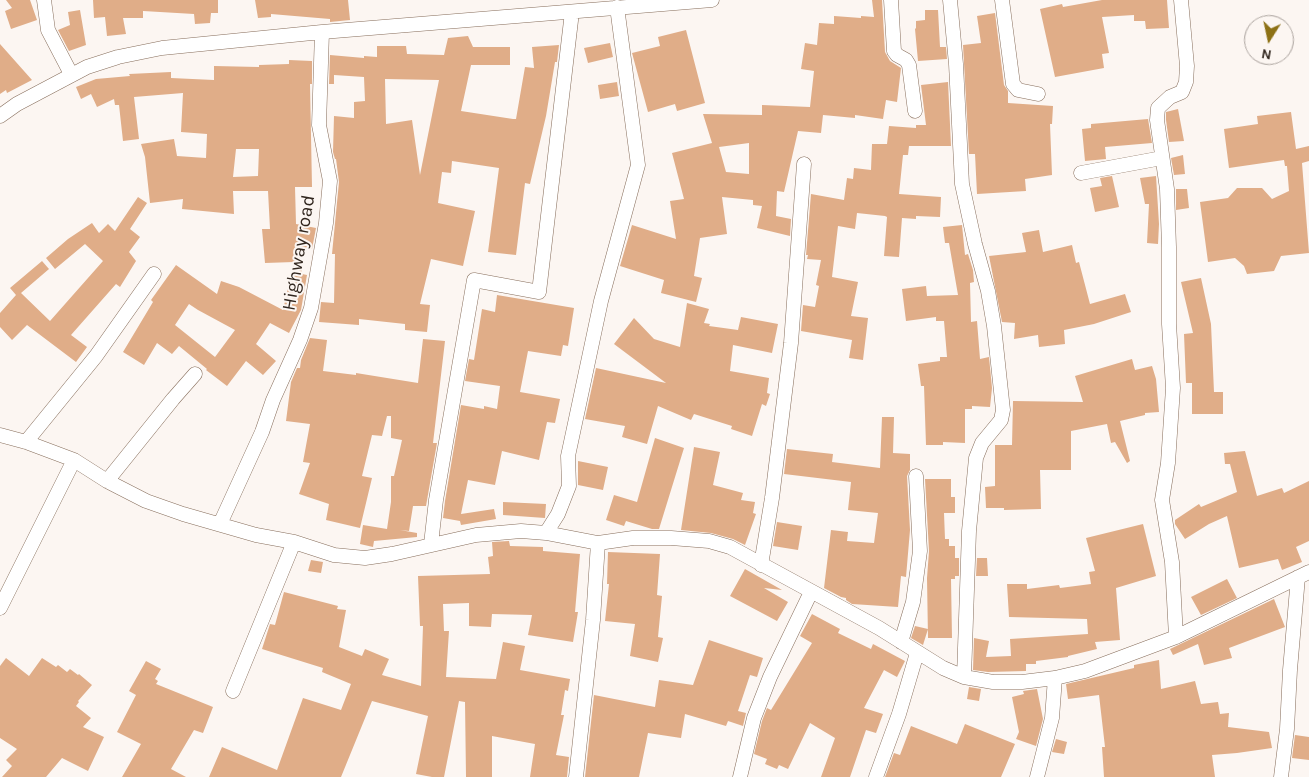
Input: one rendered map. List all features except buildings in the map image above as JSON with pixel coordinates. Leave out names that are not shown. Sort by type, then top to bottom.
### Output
[{"type":"street","points":[[44,0],[48,30],[71,74]]},
{"type":"street","points":[[0,116],[17,104],[71,74],[118,57],[162,48],[322,32],[712,0]]},
{"type":"street","points":[[891,0],[894,51],[897,56],[906,60],[909,65],[915,111]]},
{"type":"street","points":[[950,0],[956,64],[962,184],[990,300],[1003,410],[1001,420],[982,443],[976,458],[969,531],[964,677]]},
{"type":"street","points":[[1002,0],[1013,84],[1018,90],[1038,94]]},
{"type":"street","points":[[1176,637],[1172,562],[1162,500],[1168,463],[1173,388],[1169,324],[1170,246],[1168,208],[1157,120],[1158,108],[1170,96],[1182,92],[1186,82],[1187,66],[1181,0]]},
{"type":"street","points":[[546,533],[558,514],[569,486],[568,456],[571,442],[602,301],[638,165],[617,7]]},
{"type":"street","points":[[431,544],[436,500],[474,280],[539,292],[572,12]]},
{"type":"street","name":"Highway road","points":[[220,524],[262,432],[311,308],[326,223],[330,181],[319,125],[322,32]]},
{"type":"street","points":[[1081,173],[1162,158]]},
{"type":"street","points":[[761,565],[772,498],[791,343],[804,164]]},
{"type":"street","points":[[26,442],[96,356],[154,274]]},
{"type":"street","points":[[107,480],[173,398],[195,374]]},
{"type":"street","points":[[0,434],[74,460],[146,501],[256,535],[294,542],[334,554],[365,558],[392,554],[476,535],[521,531],[546,533],[598,543],[633,538],[709,541],[730,547],[878,628],[942,668],[964,677],[993,682],[1022,682],[1085,672],[1176,637],[1304,575]]},
{"type":"street","points":[[0,608],[74,460]]},
{"type":"street","points":[[901,642],[913,602],[920,551],[916,476]]},
{"type":"street","points":[[233,691],[294,542]]},
{"type":"street","points":[[576,777],[593,620],[598,543]]},
{"type":"street","points":[[1281,777],[1287,729],[1290,670],[1304,575]]},
{"type":"street","points":[[740,777],[754,718],[770,677],[811,592]]},
{"type":"street","points":[[876,777],[899,714],[918,653]]},
{"type":"street","points":[[1037,777],[1052,718],[1055,678]]}]
